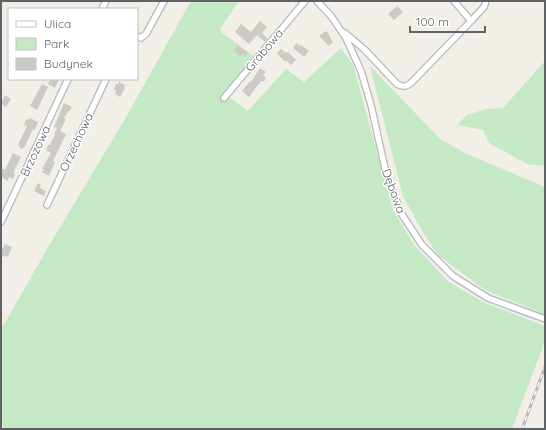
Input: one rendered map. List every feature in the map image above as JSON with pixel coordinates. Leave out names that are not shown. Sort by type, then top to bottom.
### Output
[{"type":"street","points":[[138,36],[141,38],[146,34],[164,1]]},
{"type":"street","name":"Grabowa","points":[[224,98],[305,1]]},
{"type":"street","name":"Dębowa","points":[[317,1],[346,38],[361,71],[371,105],[386,173],[400,213],[422,245],[453,276],[488,298],[545,319]]},
{"type":"street","points":[[454,1],[471,22]]},
{"type":"street","points":[[340,29],[365,50],[397,84],[407,86],[471,22],[484,7],[486,1]]},
{"type":"street","name":"Brzozowa","points":[[1,222],[68,80]]},
{"type":"street","name":"Orzechowa","points":[[47,205],[106,80]]},
{"type":"green space","points":[[191,1],[239,1],[220,29],[221,32],[256,58],[225,94],[248,111],[286,69],[304,82],[341,48],[353,65],[393,210],[414,245],[449,282],[483,302],[545,326],[545,341],[512,429],[4,429],[1,422],[1,330],[50,244],[125,119]]},
{"type":"green space","points":[[545,61],[545,166],[527,164],[489,143],[483,130],[457,125],[467,115],[486,109],[503,108]]},
{"type":"green space","points":[[370,66],[440,139],[465,153],[545,187],[544,314],[485,290],[438,255],[425,236],[403,196]]},
{"type":"building","points":[[397,6],[403,12],[394,20],[388,14]]},
{"type":"building","points":[[260,21],[267,27],[262,33],[268,39],[265,42],[257,35],[249,44],[235,32],[241,24],[251,32]]},
{"type":"building","points":[[326,31],[333,42],[329,46],[319,36]]},
{"type":"building","points":[[297,43],[309,51],[304,57],[293,48]]},
{"type":"building","points":[[237,45],[248,52],[245,56],[243,54],[241,57],[234,51]]},
{"type":"building","points":[[281,49],[286,53],[288,52],[296,60],[291,65],[286,60],[285,62],[277,53]]},
{"type":"building","points":[[260,68],[266,72],[263,75],[266,78],[264,81],[261,81],[249,97],[242,91],[250,81],[251,82]]},
{"type":"building","points":[[50,80],[59,80],[55,88],[48,84]]},
{"type":"building","points":[[119,82],[125,85],[120,97],[115,94],[116,91],[114,89],[116,84]]},
{"type":"building","points":[[42,84],[48,87],[37,110],[30,106]]},
{"type":"building","points":[[5,95],[11,99],[6,107],[1,104]]},
{"type":"building","points":[[64,103],[72,107],[64,118],[66,119],[60,131],[66,134],[53,161],[55,162],[49,176],[42,172],[44,169],[42,169],[51,153],[46,150],[55,135],[54,134],[57,128],[54,127]]},
{"type":"building","points":[[30,118],[38,122],[24,148],[20,149],[20,146],[18,145],[27,126],[24,125],[26,119],[28,120]]},
{"type":"building","points":[[13,153],[21,157],[13,173],[15,174],[13,179],[9,177],[8,181],[1,177],[1,168],[5,170]]},
{"type":"building","points":[[38,183],[41,185],[40,188],[46,191],[44,196],[34,191]]},
{"type":"building","points":[[5,244],[12,247],[8,257],[1,255],[1,249]]},
{"type":"railway","points":[[522,429],[545,367]]}]
